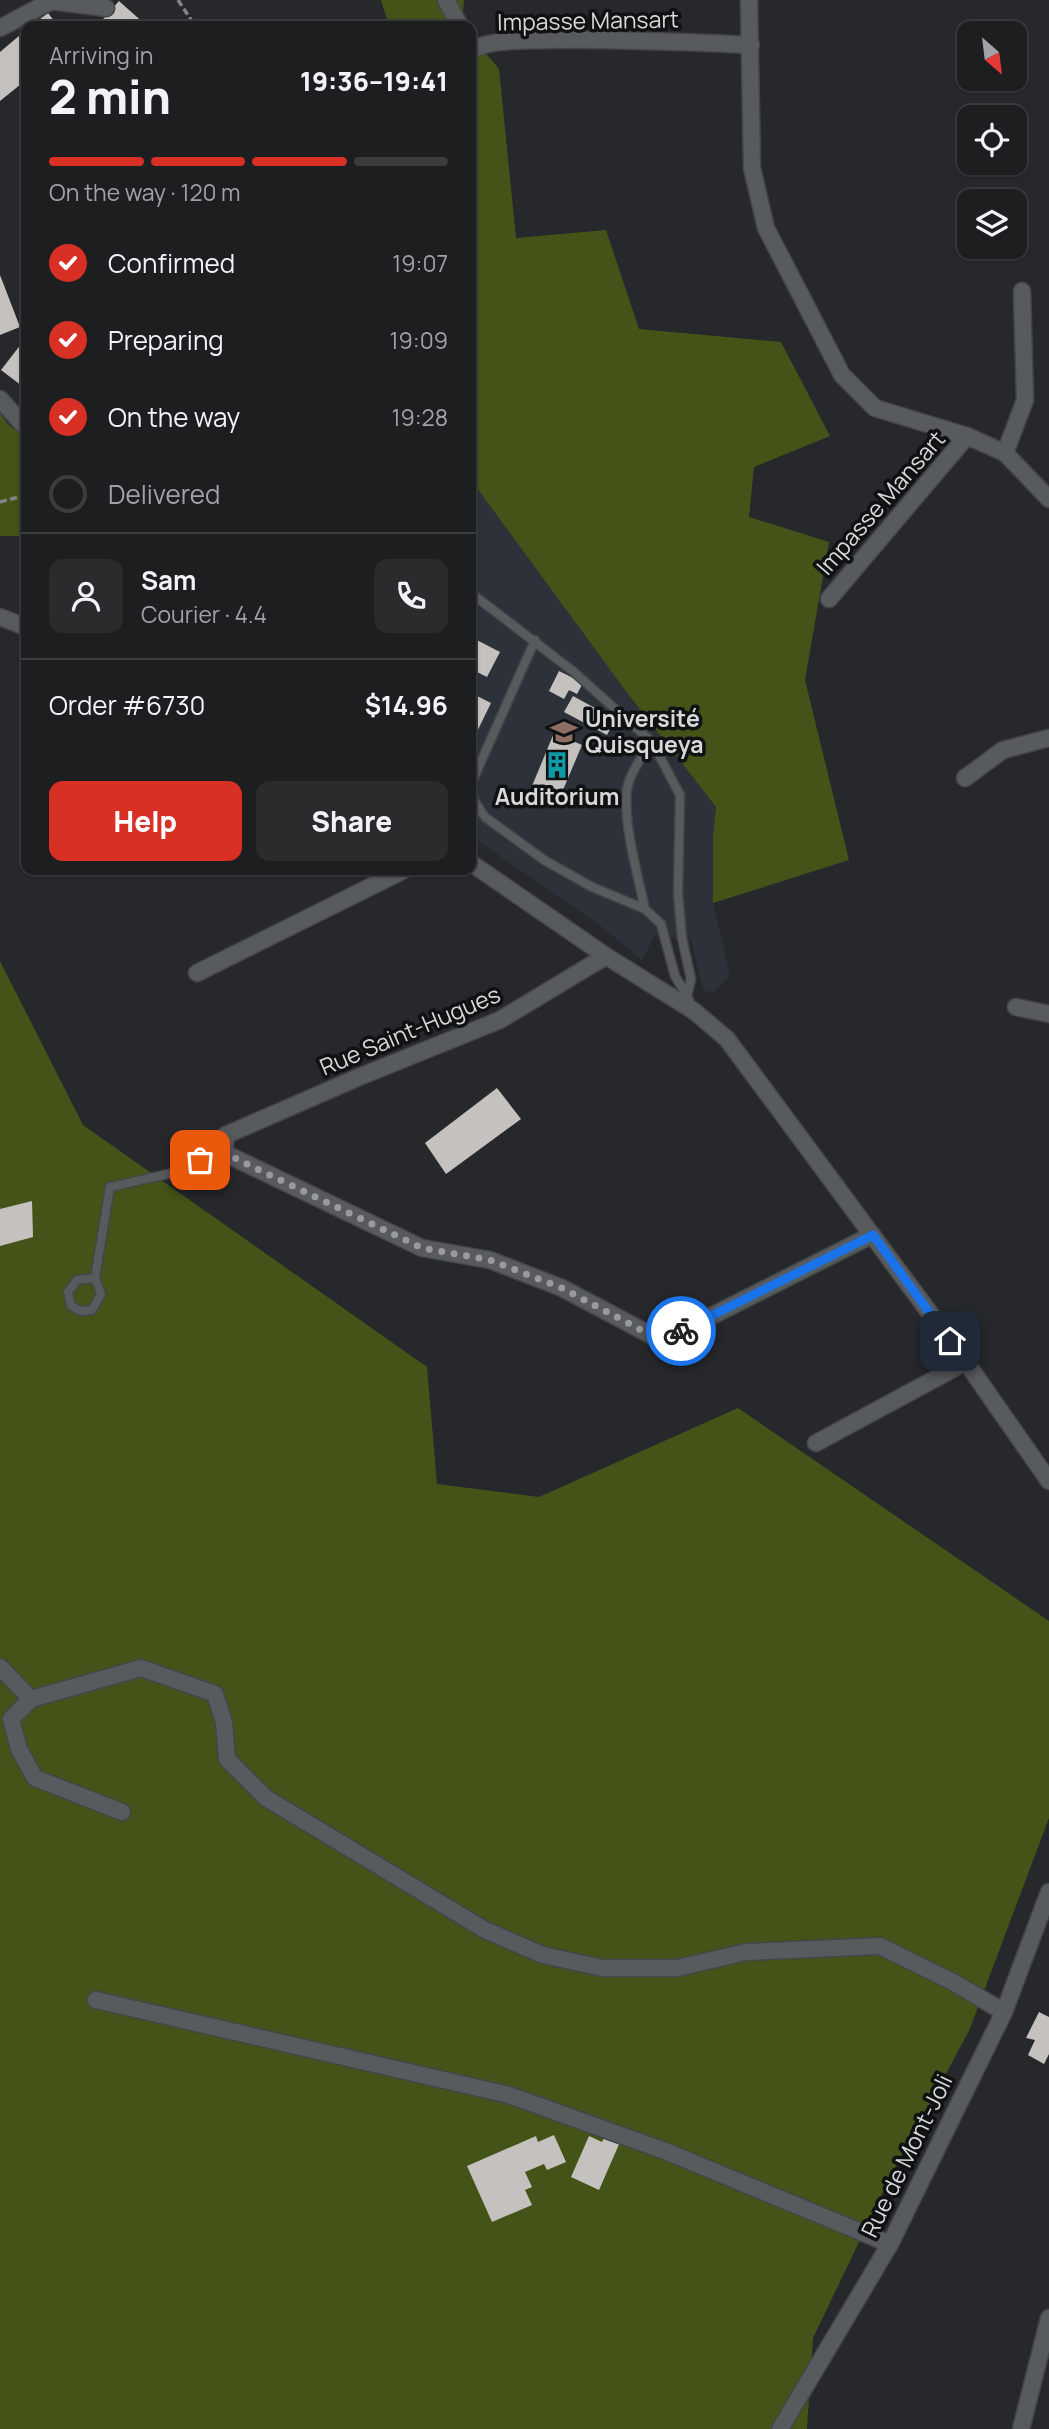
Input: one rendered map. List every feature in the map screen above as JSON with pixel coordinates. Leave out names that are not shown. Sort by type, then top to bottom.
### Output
[{"type":"street","points":[[446,0],[457,21]]},
{"type":"street","points":[[749,0],[752,168],[766,228],[842,374],[875,408],[967,436],[1005,453],[1049,499]]},
{"type":"street","points":[[0,28],[51,1],[106,8]]},
{"type":"street","name":"Impasse Mansart","points":[[476,46],[511,41],[605,39],[751,45]]},
{"type":"street","points":[[1005,453],[1025,400],[1022,291]]},
{"type":"street","points":[[0,398],[21,422]]},
{"type":"street","name":"Impasse Mansart","points":[[829,599],[967,436]]},
{"type":"street","points":[[0,617],[21,625]]},
{"type":"street","points":[[965,778],[1003,750],[1049,738]]},
{"type":"street","points":[[476,866],[606,956],[691,1004],[727,1039],[966,1362],[1049,1481]]},
{"type":"street","points":[[197,973],[394,875]]},
{"type":"street","name":"Rue Saint-Hugues","points":[[224,1153],[226,1135],[500,1020],[606,956]]},
{"type":"street","points":[[1016,1007],[1049,1014]]},
{"type":"street","points":[[224,1153],[422,1248],[490,1260],[562,1288],[662,1341],[873,1235]]},
{"type":"street","points":[[816,1443],[966,1362]]},
{"type":"street","points":[[0,1667],[30,1699]]},
{"type":"street","points":[[122,1812],[35,1778],[19,1749],[11,1719],[30,1699],[141,1668],[215,1694],[224,1723],[227,1759],[266,1798],[485,1930],[543,1955],[603,1968],[677,1968],[746,1952],[880,1946],[953,1982],[1004,2012]]},
{"type":"street","name":"Rue de Mont-Joli","points":[[780,2429],[890,2244],[1004,2012],[1049,1892]]},
{"type":"street","points":[[96,2000],[509,2095],[665,2151],[890,2244]]},
{"type":"street","points":[[1021,2429],[1049,2318]]},
{"type":"lane","points":[[476,597],[535,640],[652,742],[681,795],[678,894],[682,938],[691,979],[691,1004]]},
{"type":"lane","points":[[476,773],[535,640]]},
{"type":"lane","points":[[645,909],[633,858],[627,789],[641,758],[652,742]]},
{"type":"lane","points":[[476,804],[485,817],[544,860],[592,887],[645,909],[661,924],[675,976],[691,1004]]},
{"type":"lane","points":[[95,1278],[77,1280],[68,1292],[71,1306],[81,1311],[92,1310],[101,1294],[95,1278],[110,1187],[181,1171],[200,1160],[224,1153]]},
{"type":"path","points":[[178,0],[192,21]]},
{"type":"path","points":[[0,502],[21,496]]},
{"type":"shaded area","name":"Université Quisqueya","points":[[476,487],[625,690],[716,807],[713,903],[730,975],[713,993],[703,990],[691,940],[655,935],[642,960],[597,923],[476,839]]},
{"type":"green space","points":[[381,0],[464,0],[462,21],[387,21]]},
{"type":"green space","points":[[476,42],[499,69],[516,238],[606,230],[639,329],[781,342],[830,436],[754,467],[749,517],[829,542],[805,680],[849,860],[713,903],[716,807],[625,690],[476,487]]},
{"type":"green space","points":[[0,413],[21,436],[21,536],[0,536]]},
{"type":"green space","points":[[0,961],[83,1125],[427,1367],[437,1484],[539,1497],[738,1408],[1049,1621],[1049,1818],[969,2031],[893,2171],[813,2338],[807,2429],[0,2429]]},
{"type":"building","points":[[119,1],[141,21],[101,21]]},
{"type":"building","points":[[48,13],[54,21],[38,21]]},
{"type":"building","points":[[21,34],[21,84],[0,101],[0,52]]},
{"type":"building","points":[[0,275],[20,327],[0,335]]},
{"type":"building","points":[[21,344],[21,385],[1,370]]},
{"type":"building","points":[[476,640],[500,652],[487,677],[476,672]]},
{"type":"building","points":[[559,671],[583,683],[577,694],[569,690],[564,699],[549,691]]},
{"type":"building","points":[[476,696],[491,703],[476,734]]},
{"type":"building","points":[[573,696],[615,719],[607,735],[564,712]]},
{"type":"building","name":"Auditorium","points":[[554,733],[582,745],[560,797],[532,786]]},
{"type":"building","points":[[497,1088],[521,1119],[446,1174],[425,1143]]},
{"type":"building","points":[[32,1201],[33,1237],[0,1246],[0,1209]]},
{"type":"building","points":[[1039,2012],[1049,2017],[1049,2054],[1044,2064],[1028,2055],[1035,2040],[1026,2038]]},
{"type":"building","points":[[554,2135],[566,2162],[547,2170],[544,2164],[525,2172],[532,2187],[525,2190],[532,2205],[492,2222],[467,2166],[536,2136],[538,2142]]},
{"type":"building","points":[[589,2136],[602,2142],[605,2136],[620,2142],[599,2190],[571,2177]]},
{"type":"way so far","points":[[200,1160],[224,1153],[422,1248],[490,1260],[562,1288],[662,1341],[681,1331]]},
{"type":"place","name":"Université Quisqueya","points":[[564,732]]},
{"type":"place","name":"Auditorium","points":[[557,765]]},
{"type":"route","points":[[681,1331],[873,1235],[950,1341]]}]
